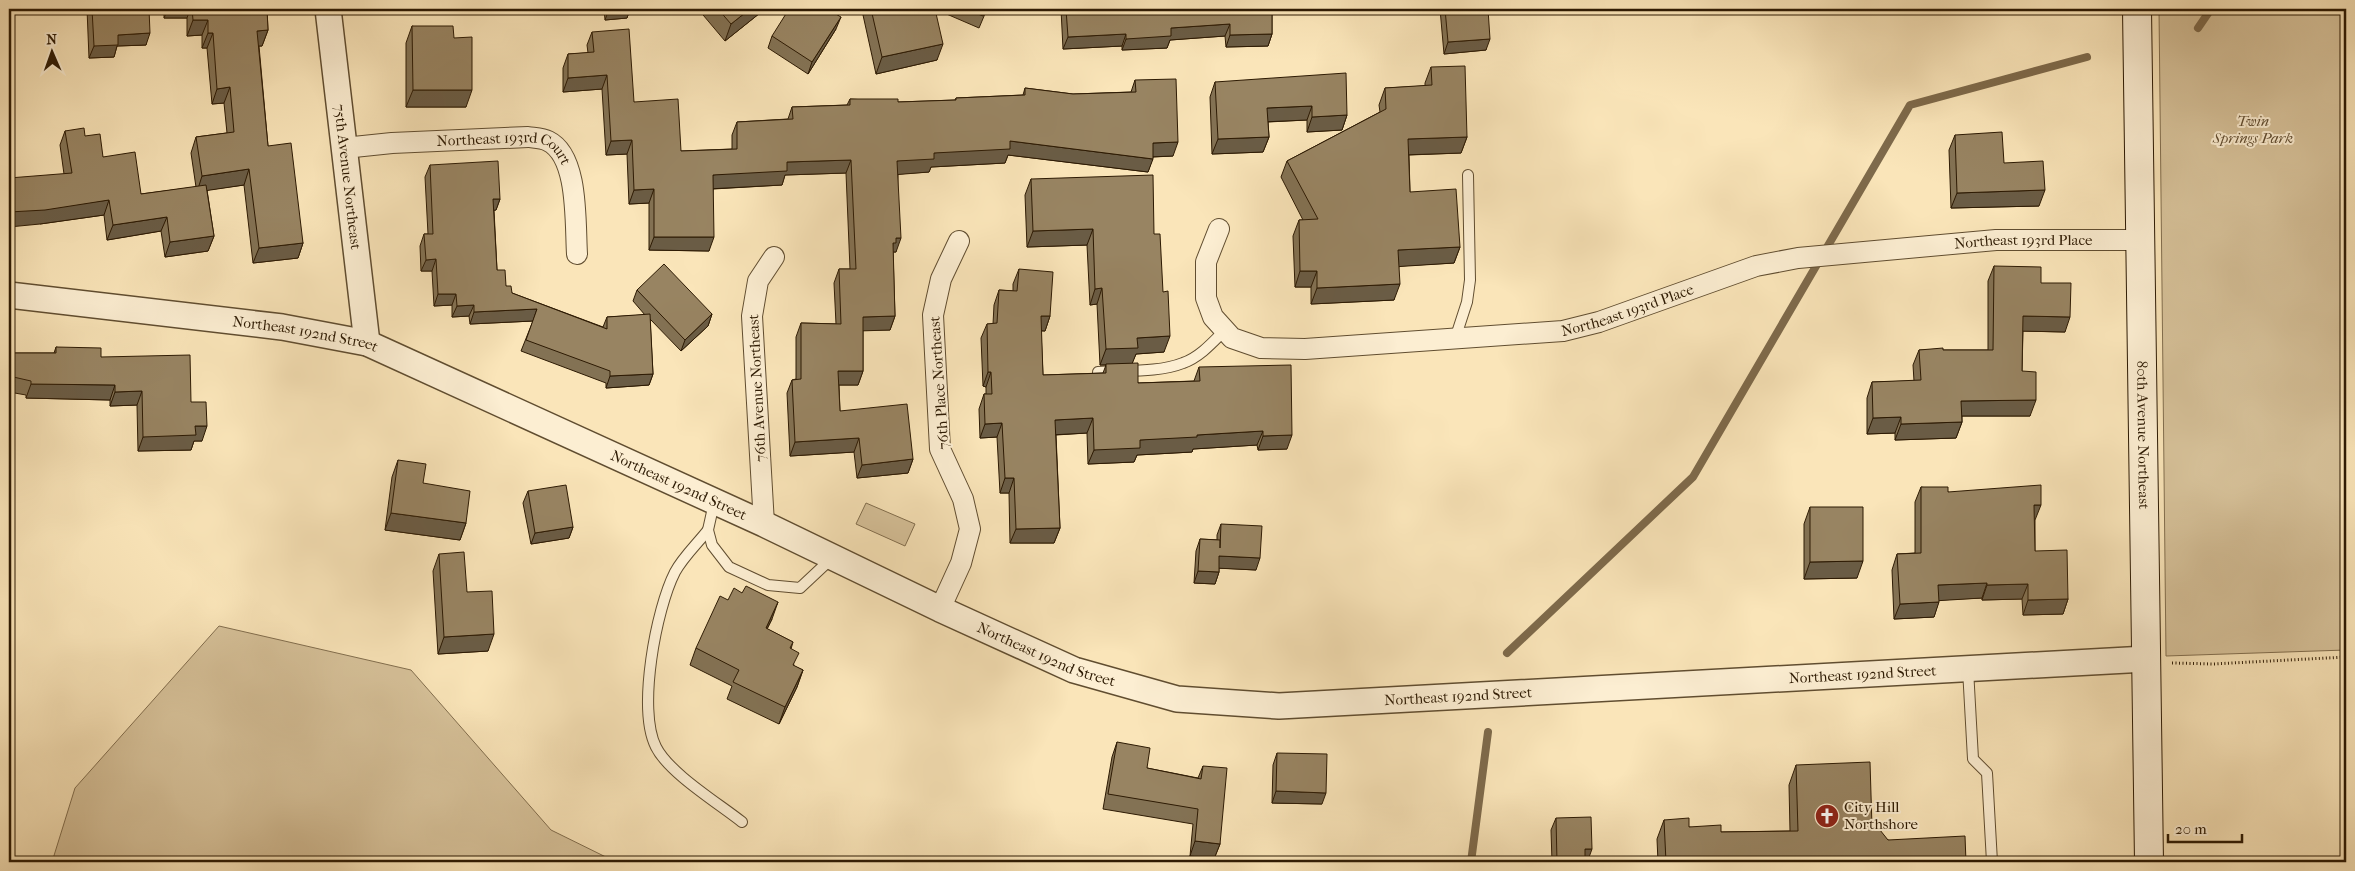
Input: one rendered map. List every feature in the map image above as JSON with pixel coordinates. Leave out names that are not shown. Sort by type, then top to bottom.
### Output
[{"type":"main road","name":"80th Avenue Northeast","points":[[2138,9],[2149,862]]},
{"type":"street","name":"75th Avenue Northeast","points":[[328,9],[367,343]]},
{"type":"street","name":"Northeast 193rd Court","points":[[344,148],[392,143],[528,137],[547,140],[562,152],[570,170],[577,254]]},
{"type":"street","name":"Northeast 193rd Place","points":[[1219,229],[1206,262],[1206,298],[1213,317],[1232,338],[1261,348],[1305,349],[1563,331],[1599,322],[1756,266],[1798,258],[1996,240],[2140,240]]},
{"type":"street","name":"76th Place Northeast","points":[[940,609],[961,562],[970,529],[963,499],[940,449],[932,315],[941,279],[959,241]]},
{"type":"street","name":"76th Avenue Northeast","points":[[764,524],[752,316],[758,280],[774,257]]},
{"type":"street","name":"Northeast 192nd Street","points":[[9,295],[282,327],[367,343],[764,524],[940,609],[1074,670],[1177,699],[1279,706],[2146,659]]},
{"type":"lane","points":[[1455,339],[1467,302],[1470,280],[1468,175]]},
{"type":"lane","points":[[1098,372],[1169,368],[1184,363],[1209,346],[1226,330]]},
{"type":"lane","points":[[715,502],[708,530],[676,572],[659,621],[651,661],[648,700],[650,733],[657,748],[674,769],[742,822]]},
{"type":"lane","points":[[708,530],[712,545],[729,567],[768,585],[800,588],[832,557]]},
{"type":"lane","points":[[1968,668],[1973,759],[1987,773],[1992,862]]},
{"type":"path","points":[[2146,659],[2182,664],[2346,657]]},
{"type":"green space","name":"Twin Springs Park","points":[[2159,9],[2346,9],[2346,650],[2166,656]]},
{"type":"green space","points":[[866,503],[915,524],[905,546],[856,524]]},
{"type":"green space","points":[[219,626],[411,670],[551,830],[616,862],[52,862],[75,788]]},
{"type":"building","points":[[92,9],[149,9],[150,33],[118,35],[118,45],[94,46]]},
{"type":"building","points":[[192,9],[267,9],[268,30],[257,31],[268,146],[291,143],[303,243],[259,248],[249,169],[202,176],[196,137],[234,132],[230,87],[217,89],[213,33],[208,33],[208,20],[193,20]]},
{"type":"building","points":[[718,9],[750,9],[731,24]]},
{"type":"building","points":[[789,9],[827,9],[841,17],[812,62],[772,36]]},
{"type":"building","points":[[871,9],[935,9],[943,44],[882,57]]},
{"type":"building","points":[[965,9],[986,9],[983,16]]},
{"type":"building","points":[[1066,9],[1272,9],[1272,34],[1230,35],[1230,24],[1171,28],[1171,36],[1126,39],[1126,34],[1068,37]]},
{"type":"building","points":[[1445,9],[1488,9],[1490,39],[1448,42]]},
{"type":"building","points":[[412,26],[453,26],[454,38],[472,37],[472,90],[413,90]]},
{"type":"building","points":[[629,29],[634,102],[678,99],[681,151],[737,149],[737,122],[793,119],[792,107],[850,105],[850,99],[898,99],[898,102],[1025,95],[1025,88],[1073,94],[1136,92],[1135,80],[1176,79],[1178,142],[1153,143],[1153,159],[1010,141],[1010,149],[934,153],[934,159],[897,161],[901,238],[896,238],[896,243],[893,243],[895,316],[863,317],[863,371],[838,371],[840,411],[907,404],[913,459],[862,465],[859,438],[795,442],[792,380],[801,379],[801,323],[841,324],[839,269],[856,269],[851,160],[787,162],[787,171],[713,175],[714,237],[654,237],[654,189],[634,190],[632,140],[611,141],[607,75],[568,78],[568,54],[594,52],[592,32]]},
{"type":"building","points":[[1465,66],[1467,137],[1408,139],[1410,192],[1456,189],[1460,247],[1398,250],[1400,284],[1317,288],[1317,271],[1300,271],[1299,220],[1318,219],[1287,161],[1386,109],[1385,88],[1432,85],[1431,67]]},
{"type":"building","points":[[1346,73],[1347,115],[1312,117],[1312,106],[1267,108],[1269,137],[1218,139],[1215,82]]},
{"type":"building","points":[[84,128],[85,136],[100,134],[103,157],[135,152],[141,194],[206,185],[214,236],[170,242],[167,217],[113,225],[109,200],[45,210],[9,212],[9,178],[72,173],[65,131]]},
{"type":"building","points":[[2002,132],[2004,163],[2043,161],[2045,190],[1957,193],[1955,135]]},
{"type":"building","points":[[498,161],[500,199],[493,199],[497,270],[505,270],[506,286],[511,286],[512,293],[607,329],[607,317],[650,314],[653,374],[610,376],[610,371],[526,340],[537,309],[474,312],[474,305],[457,306],[456,294],[438,294],[436,259],[426,260],[424,234],[433,234],[430,165]]},
{"type":"building","points":[[1153,175],[1154,234],[1160,234],[1163,292],[1168,291],[1170,336],[1137,338],[1138,348],[1106,349],[1102,288],[1095,289],[1093,229],[1033,231],[1031,179]]},
{"type":"building","points":[[664,264],[712,314],[685,340],[637,290]]},
{"type":"building","points":[[1994,266],[2041,267],[2041,283],[2071,283],[2070,317],[2023,316],[2022,371],[2036,372],[2036,400],[1961,401],[1962,422],[1901,424],[1901,417],[1873,418],[1872,382],[1921,380],[1919,350],[1943,348],[1943,350],[1993,350]]},
{"type":"building","points":[[1019,269],[1053,272],[1050,316],[1041,316],[1043,375],[1106,373],[1106,364],[1138,363],[1138,383],[1200,381],[1199,367],[1291,365],[1292,435],[1263,436],[1263,431],[1197,435],[1197,437],[1140,440],[1140,448],[1094,450],[1093,418],[1055,420],[1060,528],[1016,529],[1014,478],[1005,478],[1002,423],[985,424],[984,394],[992,394],[991,372],[988,372],[987,324],[997,323],[999,290],[1017,291]]},
{"type":"building","points":[[56,347],[101,348],[101,357],[190,355],[191,402],[206,402],[207,426],[195,426],[196,435],[143,437],[142,391],[115,392],[115,385],[31,384],[31,381],[9,376],[9,353],[56,353]]},
{"type":"building","points":[[398,460],[426,464],[423,483],[470,491],[466,523],[391,513]]},
{"type":"building","points":[[566,485],[573,527],[535,533],[528,491]]},
{"type":"building","points":[[2041,485],[2041,505],[2034,505],[2035,551],[2067,550],[2068,599],[2028,600],[2028,584],[1987,585],[1987,583],[1938,585],[1939,602],[1900,604],[1897,554],[1921,553],[1921,487],[1948,487],[1948,492]]},
{"type":"building","points":[[1810,507],[1863,507],[1863,561],[1810,562]]},
{"type":"building","points":[[1221,524],[1262,526],[1260,558],[1219,556],[1219,572],[1198,571],[1200,539],[1220,540],[1220,548]]},
{"type":"building","points":[[464,552],[467,592],[492,591],[494,634],[444,637],[439,554]]},
{"type":"building","points":[[746,586],[778,602],[766,628],[793,642],[790,648],[799,653],[793,665],[803,670],[785,707],[733,682],[739,670],[696,648],[720,596],[728,600],[734,588],[742,593]]},
{"type":"building","points":[[1117,742],[1150,748],[1147,768],[1201,779],[1203,766],[1227,768],[1220,844],[1195,841],[1198,809],[1108,794]]},
{"type":"building","points":[[1277,753],[1327,754],[1326,793],[1276,791]]},
{"type":"building","points":[[1870,762],[1872,827],[1880,830],[1888,840],[1965,836],[1966,862],[1666,862],[1664,820],[1689,818],[1689,827],[1721,825],[1721,832],[1798,831],[1796,765]]},
{"type":"building","points":[[1591,817],[1592,849],[1585,849],[1585,862],[1557,862],[1556,818]]},
{"type":"waterway","points":[[2198,28],[2211,9]]},
{"type":"waterway","points":[[1507,653],[1693,477],[1910,105],[2087,57]]},
{"type":"waterway","points":[[1471,862],[1488,732]]},
{"type":"place","name":"City Hill Northshore","points":[[1827,816]]}]
